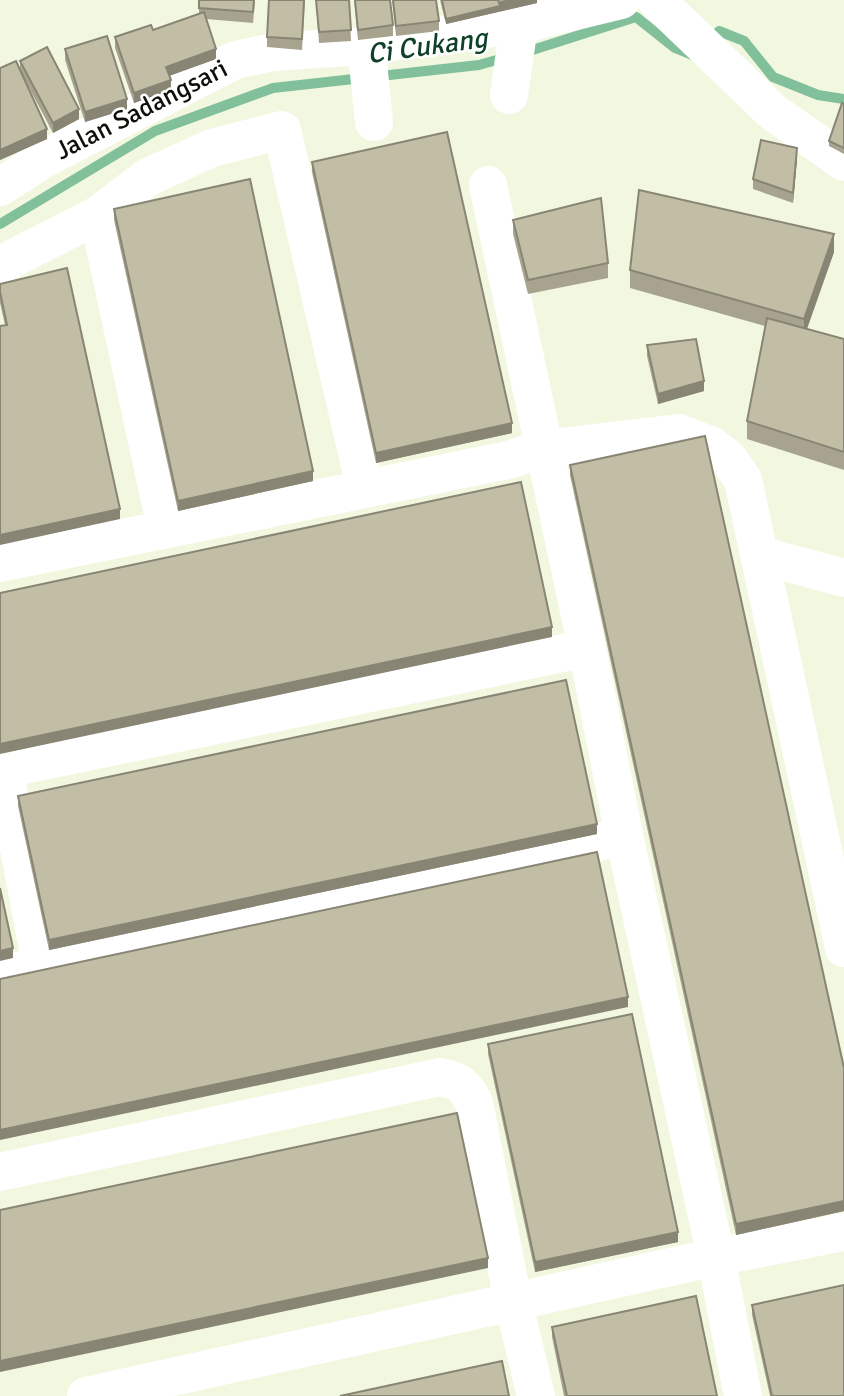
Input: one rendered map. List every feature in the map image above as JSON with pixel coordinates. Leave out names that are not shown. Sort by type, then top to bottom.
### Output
[{"type":"street","name":"Jalan Sadangsari","points":[[0,187],[42,160],[235,60],[273,52],[369,81],[515,57],[621,0]]},
{"type":"street","points":[[666,9],[773,112],[844,162]]},
{"type":"street","points":[[0,265],[98,215],[148,177],[212,148],[296,127],[365,487]]},
{"type":"street","points":[[488,185],[624,835],[716,1257],[743,1396]]},
{"type":"street","points":[[98,215],[166,528]]},
{"type":"street","points":[[0,563],[508,460],[543,449],[679,433],[712,446],[728,458],[743,481],[844,948]]},
{"type":"street","points":[[759,555],[844,578]]},
{"type":"street","points":[[41,965],[2,769],[587,648]]},
{"type":"street","points":[[0,975],[624,835]]},
{"type":"street","points":[[0,1172],[440,1077],[455,1079],[467,1089],[474,1103],[513,1301],[536,1396]]},
{"type":"street","points":[[86,1396],[716,1257],[844,1232]]},
{"type":"building","points":[[199,0],[254,0],[253,12],[199,8]]},
{"type":"building","points":[[269,0],[304,0],[302,39],[267,37]]},
{"type":"building","points":[[316,0],[349,0],[351,30],[319,32]]},
{"type":"building","points":[[355,0],[390,0],[393,25],[358,30]]},
{"type":"building","points":[[393,0],[436,0],[439,21],[396,26]]},
{"type":"building","points":[[442,0],[498,0],[500,6],[446,19]]},
{"type":"building","points":[[204,12],[216,49],[166,67],[171,80],[134,93],[115,37],[151,25],[153,30]]},
{"type":"building","points":[[107,36],[127,99],[85,112],[65,49]]},
{"type":"building","points":[[47,47],[79,109],[53,123],[20,61]]},
{"type":"building","points":[[16,61],[47,129],[0,150],[0,68]]},
{"type":"building","points":[[842,103],[844,104],[844,148],[829,141]]},
{"type":"building","points":[[447,132],[512,423],[376,453],[312,162]]},
{"type":"building","points":[[761,140],[797,148],[793,193],[753,179]]},
{"type":"building","points":[[250,179],[313,471],[178,501],[114,209]]},
{"type":"building","points":[[639,190],[834,234],[804,319],[630,270]]},
{"type":"building","points":[[601,198],[608,263],[528,280],[513,220]]},
{"type":"building","points":[[67,268],[120,509],[0,535],[0,326],[7,325],[0,284]]},
{"type":"building","points":[[767,318],[844,339],[844,452],[747,421]]},
{"type":"building","points":[[696,339],[704,381],[658,394],[647,345]]},
{"type":"building","points":[[705,436],[844,1068],[844,1201],[736,1224],[570,465]]},
{"type":"building","points":[[521,482],[552,627],[0,744],[0,593]]},
{"type":"building","points":[[566,680],[597,824],[49,940],[18,796]]},
{"type":"building","points":[[597,852],[628,997],[0,1130],[0,979]]},
{"type":"building","points":[[0,888],[13,948],[0,951]]},
{"type":"building","points":[[632,1014],[678,1232],[535,1262],[488,1044]]},
{"type":"building","points":[[457,1113],[488,1258],[0,1361],[0,1210]]},
{"type":"building","points":[[844,1285],[844,1396],[772,1396],[752,1305]]},
{"type":"building","points":[[696,1296],[717,1396],[567,1396],[552,1327]]},
{"type":"building","points":[[502,1361],[509,1396],[340,1396]]},
{"type":"waterway","name":"Ci Cukang","points":[[523,53],[636,17],[675,48],[692,55]]},
{"type":"waterway","name":"Ci Cukang","points":[[709,42],[719,31],[744,41],[773,77],[818,95],[844,99]]},
{"type":"waterway","name":"Ci Cukang","points":[[0,224],[155,131],[273,88],[479,65],[507,57]]}]
